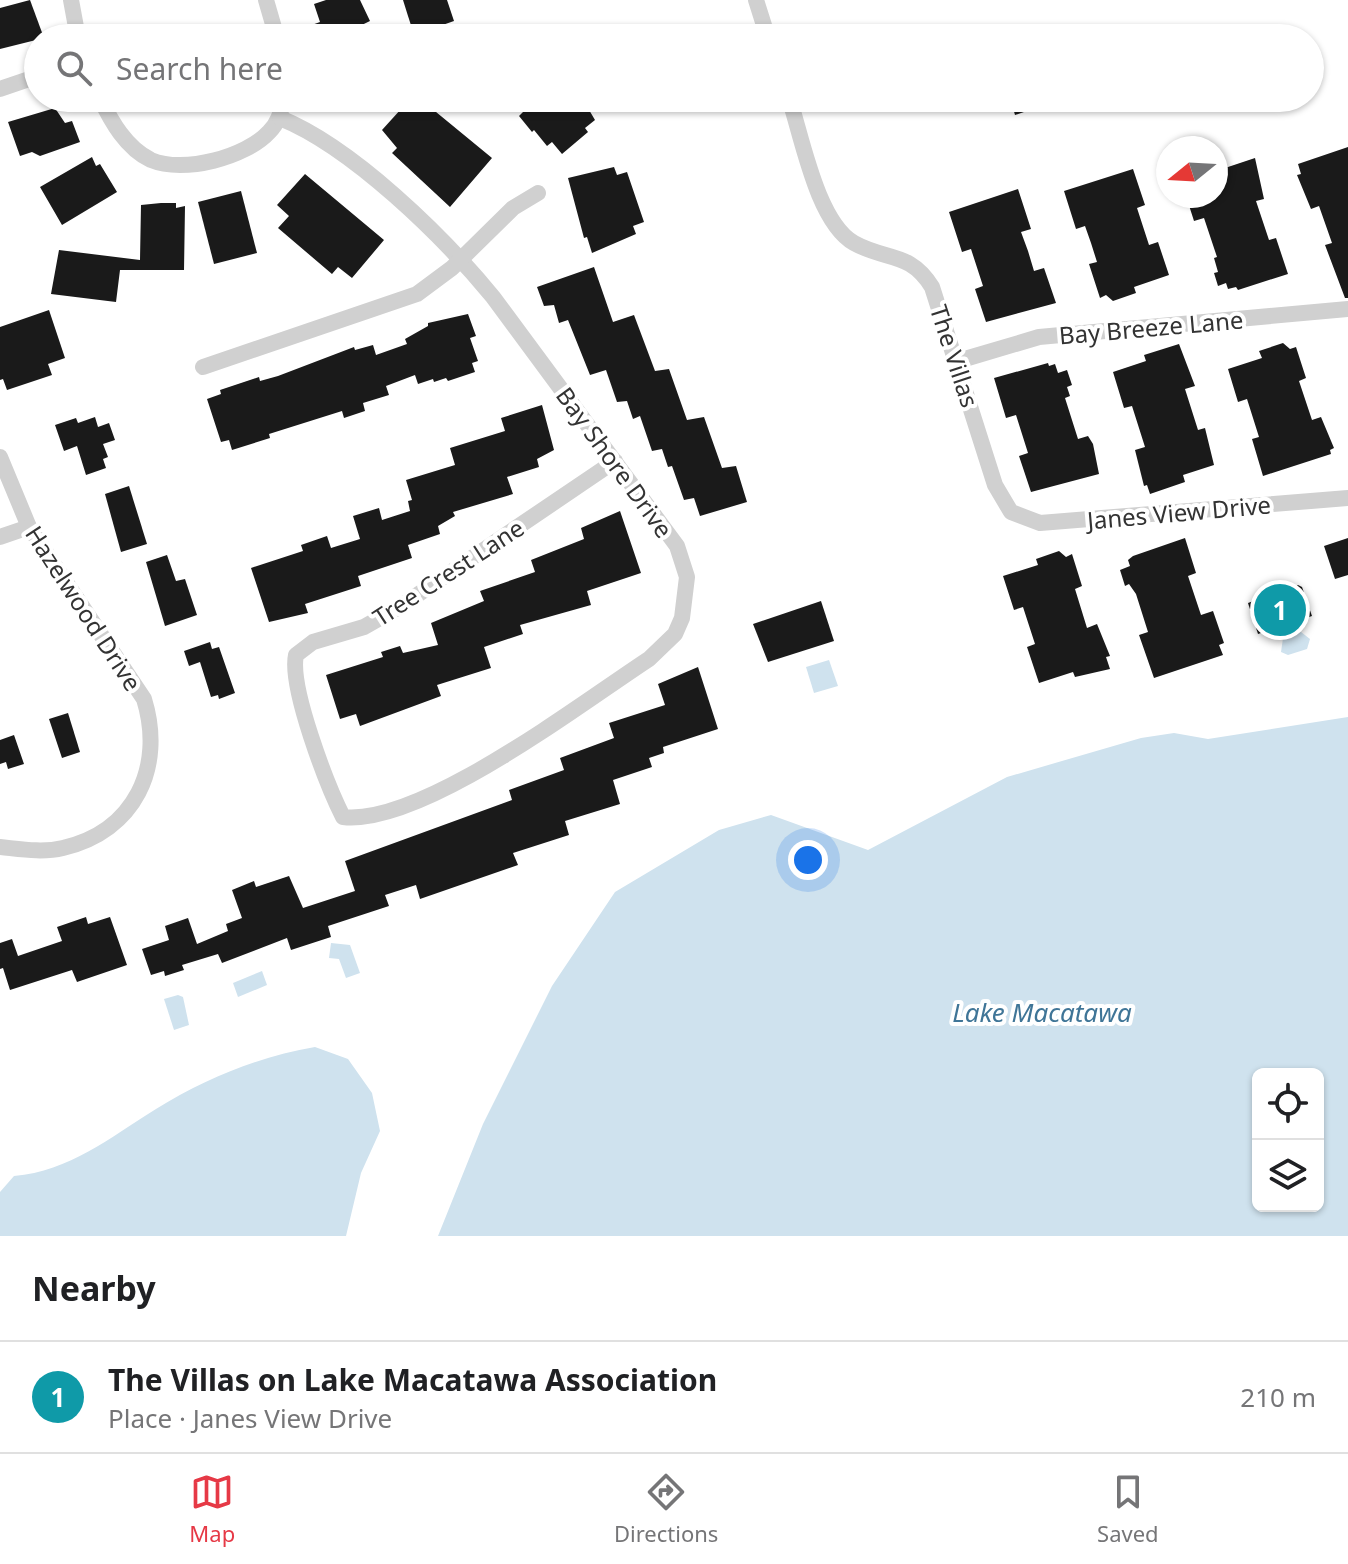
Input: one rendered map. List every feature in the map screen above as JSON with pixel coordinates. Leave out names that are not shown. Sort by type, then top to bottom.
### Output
[{"type":"street","points":[[71,0],[75,24]]},
{"type":"street","points":[[266,0],[273,24]]},
{"type":"street","points":[[756,0],[764,24]]},
{"type":"street","points":[[0,89],[24,81]]},
{"type":"street","points":[[107,112],[139,152],[154,161],[172,164],[213,159],[249,147],[269,133],[281,112]]},
{"type":"street","name":"The Villas","points":[[793,112],[820,198],[834,223],[853,243],[905,260],[921,270],[932,287],[995,485],[1011,512]]},
{"type":"street","name":"Bay Shore Drive","points":[[280,118],[324,139],[461,260],[493,297],[667,529],[683,561],[687,600],[675,634],[649,659],[459,783],[365,819],[343,817]]},
{"type":"street","points":[[203,367],[417,294],[461,260],[513,208],[538,193]]},
{"type":"street","name":"Bay Breeze Lane","points":[[958,361],[1039,337],[1348,309]]},
{"type":"street","name":"Hazelwood Drive","points":[[0,457],[29,527],[144,699],[152,725],[153,746],[146,779],[113,825],[61,849],[0,847]]},
{"type":"street","name":"Tree Crest Lane","points":[[343,817],[329,789],[295,677],[296,655],[313,642],[364,627],[401,606],[615,461]]},
{"type":"street","name":"Janes View Drive","points":[[1011,512],[1040,523],[1348,498]]},
{"type":"street","points":[[0,537],[29,527]]},
{"type":"water","points":[[1301,632],[1310,639],[1307,649],[1288,655],[1281,652],[1283,638]]},
{"type":"water","points":[[829,660],[838,686],[814,693],[806,667]]},
{"type":"water","name":"Lake Macatawa","points":[[1348,717],[1348,1236],[438,1236],[483,1124],[552,986],[615,892],[719,830],[771,815],[868,850],[1007,777],[1141,738],[1174,733],[1208,739]]},
{"type":"water","points":[[331,943],[350,945],[360,973],[346,978],[339,959],[329,958]]},
{"type":"water","points":[[262,971],[267,985],[238,997],[233,983]]},
{"type":"water","points":[[178,995],[183,997],[189,1025],[174,1030],[164,999]]},
{"type":"water","points":[[315,1047],[348,1059],[372,1093],[380,1131],[361,1173],[346,1236],[0,1236],[0,1192],[14,1176],[53,1168],[71,1160],[213,1078],[253,1063]]},
{"type":"building","points":[[30,0],[39,24],[24,24],[24,43],[0,49],[0,8]]},
{"type":"building","points":[[326,0],[360,0],[370,21],[364,24],[314,24],[320,22],[314,4]]},
{"type":"building","points":[[403,0],[447,0],[454,21],[445,24],[411,24]]},
{"type":"building","points":[[42,112],[58,112],[65,123],[72,121],[80,142],[40,156],[32,152],[20,156],[8,122]]},
{"type":"building","points":[[398,112],[436,112],[492,158],[450,207],[392,153],[397,148],[382,130]]},
{"type":"building","points":[[523,112],[590,112],[595,120],[585,128],[588,132],[562,154],[552,142],[547,146],[519,116]]},
{"type":"building","points":[[1348,147],[1348,298],[1345,298],[1325,245],[1332,243],[1319,206],[1311,209],[1297,175],[1301,174],[1298,164]]},
{"type":"building","points":[[92,157],[96,166],[100,164],[117,192],[62,225],[40,187]]},
{"type":"building","points":[[1255,158],[1264,199],[1256,201],[1269,240],[1276,238],[1288,274],[1238,290],[1236,287],[1228,289],[1226,283],[1218,286],[1214,273],[1218,272],[1214,258],[1217,257],[1204,218],[1194,221],[1190,208],[1228,208],[1228,167]]},
{"type":"building","points":[[614,167],[617,175],[627,172],[644,222],[633,226],[636,234],[592,253],[587,237],[584,238],[568,178]]},
{"type":"building","points":[[1133,169],[1145,205],[1137,208],[1149,245],[1158,242],[1169,275],[1134,287],[1136,293],[1113,301],[1106,295],[1100,298],[1089,264],[1097,262],[1091,243],[1085,226],[1076,229],[1064,191]]},
{"type":"building","points":[[305,174],[384,240],[352,278],[338,267],[332,274],[278,228],[289,216],[277,205]]},
{"type":"building","points":[[1018,189],[1031,229],[1021,232],[1034,271],[1044,268],[1056,303],[986,322],[975,289],[983,286],[971,249],[962,252],[949,212]]},
{"type":"building","points":[[241,191],[257,253],[214,264],[198,202]]},
{"type":"building","points":[[176,203],[176,208],[185,206],[184,270],[120,270],[116,302],[51,294],[59,250],[140,260],[141,205]]},
{"type":"building","points":[[594,267],[613,322],[634,315],[655,371],[669,369],[687,420],[704,417],[722,468],[736,466],[747,502],[700,516],[694,498],[684,500],[672,466],[668,467],[662,449],[652,451],[640,416],[633,419],[627,401],[617,402],[606,370],[590,375],[568,320],[559,323],[554,305],[544,306],[537,287]]},
{"type":"building","points":[[49,310],[65,358],[48,364],[52,375],[7,390],[3,379],[0,380],[0,327]]},
{"type":"building","points":[[468,314],[476,336],[470,338],[478,361],[472,363],[475,372],[448,381],[446,378],[434,382],[433,379],[418,384],[415,375],[386,386],[389,395],[363,403],[365,411],[344,418],[342,411],[269,434],[270,438],[232,450],[229,440],[221,442],[207,399],[221,394],[220,390],[259,377],[260,381],[278,376],[354,347],[355,350],[373,345],[376,355],[407,344],[405,339],[428,326],[428,323]]},
{"type":"building","points":[[1283,343],[1290,349],[1296,347],[1306,378],[1299,381],[1312,420],[1321,417],[1334,448],[1330,450],[1331,454],[1263,476],[1252,439],[1259,437],[1247,399],[1238,402],[1228,369],[1262,358],[1259,351]]},
{"type":"building","points":[[1179,344],[1195,386],[1185,389],[1198,430],[1205,428],[1214,465],[1183,475],[1185,482],[1150,494],[1147,485],[1144,486],[1135,450],[1145,447],[1132,406],[1124,408],[1113,372],[1146,361],[1144,355]]},
{"type":"building","points":[[1048,363],[1049,366],[1055,364],[1058,373],[1067,370],[1072,385],[1067,387],[1070,396],[1065,398],[1078,439],[1088,436],[1093,444],[1099,474],[1031,492],[1019,456],[1028,453],[1016,415],[1006,418],[994,378]]},
{"type":"building","points":[[542,405],[554,450],[537,459],[539,467],[507,477],[513,494],[453,512],[455,516],[438,526],[440,534],[408,545],[412,558],[358,576],[361,586],[305,604],[308,613],[269,622],[251,568],[303,551],[301,545],[327,536],[331,548],[360,539],[353,516],[379,508],[382,520],[410,511],[408,501],[412,500],[406,480],[455,465],[450,448],[505,431],[501,418]]},
{"type":"building","points":[[95,417],[98,427],[109,423],[115,440],[103,444],[108,457],[103,459],[106,468],[86,475],[77,446],[64,451],[55,425],[76,418],[78,423]]},
{"type":"building","points":[[129,486],[147,544],[121,552],[105,494]]},
{"type":"building","points":[[620,511],[641,573],[587,591],[591,605],[520,625],[523,634],[484,647],[491,668],[437,685],[441,696],[360,726],[356,714],[340,719],[326,675],[383,657],[381,652],[400,646],[403,653],[438,645],[431,623],[484,601],[480,591],[535,572],[531,560],[584,539],[581,528]]},
{"type":"building","points":[[1185,538],[1196,573],[1188,576],[1201,615],[1213,611],[1224,643],[1219,645],[1223,655],[1154,678],[1139,635],[1148,632],[1136,594],[1129,584],[1125,586],[1120,570],[1130,566],[1128,560],[1133,556]]},
{"type":"building","points":[[1348,538],[1348,575],[1335,579],[1324,546]]},
{"type":"building","points":[[1059,551],[1066,557],[1072,554],[1082,586],[1075,589],[1087,628],[1097,624],[1110,656],[1106,657],[1110,669],[1075,677],[1073,672],[1039,683],[1027,647],[1035,644],[1023,607],[1014,610],[1003,576],[1038,565],[1036,559]]},
{"type":"building","points":[[167,555],[176,581],[185,579],[197,615],[165,626],[146,562]]},
{"type":"building","points":[[1298,585],[1302,587],[1312,616],[1258,634],[1248,603]]},
{"type":"building","points":[[821,601],[834,641],[768,662],[753,624]]},
{"type":"building","points":[[210,642],[212,649],[219,647],[235,693],[219,699],[218,695],[211,697],[200,662],[189,666],[184,651]]},
{"type":"building","points":[[698,667],[718,729],[663,747],[664,753],[649,758],[652,767],[613,780],[620,804],[565,821],[569,835],[513,853],[518,865],[420,899],[416,885],[385,895],[389,906],[328,926],[331,937],[291,950],[287,938],[222,963],[218,954],[182,965],[184,970],[165,976],[164,971],[151,975],[142,949],[169,940],[165,926],[188,918],[197,944],[228,931],[226,924],[242,918],[232,890],[254,881],[256,887],[289,876],[303,908],[355,891],[345,861],[512,800],[509,790],[564,770],[560,758],[614,738],[609,723],[665,705],[658,684]]},
{"type":"building","points":[[68,713],[80,752],[62,758],[49,719]]},
{"type":"building","points":[[14,735],[24,764],[8,769],[6,762],[0,764],[0,740]]},
{"type":"building","points":[[86,917],[88,924],[110,917],[127,965],[77,982],[72,970],[10,990],[3,968],[0,969],[0,943],[12,939],[18,956],[62,941],[57,927]]},
{"type":"place","name":"The Villas on Lake Macatawa Association","points":[[1280,610]]}]
